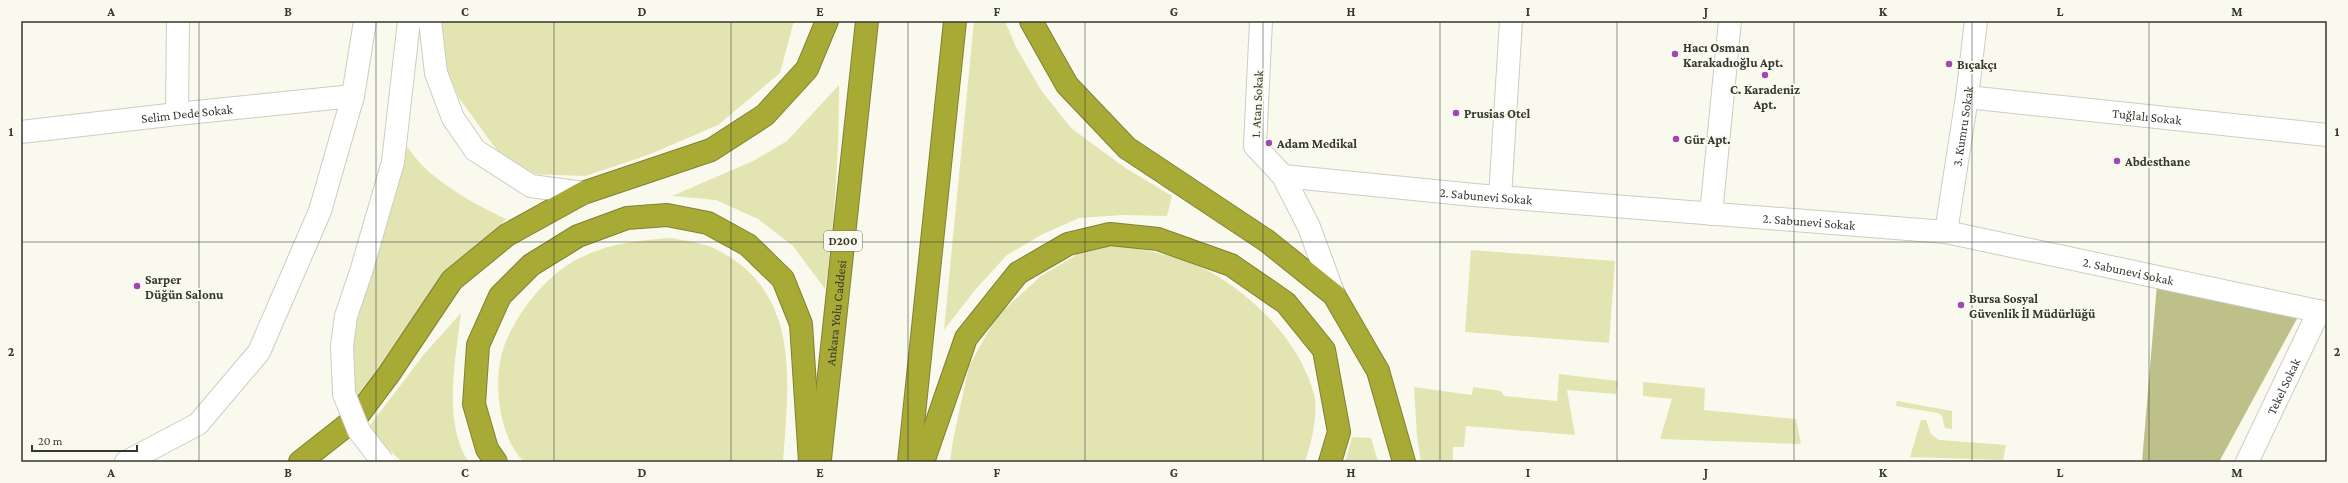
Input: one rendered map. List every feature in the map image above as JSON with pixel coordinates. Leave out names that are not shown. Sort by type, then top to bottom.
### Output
[{"type":"highway","points":[[300,462],[356,418],[389,374],[452,280],[507,235],[583,193],[711,150],[766,115],[806,69],[827,21]]},
{"type":"highway","name":"Ankara Yolu Caddesi","points":[[820,462],[867,21]]},
{"type":"highway","points":[[909,462],[955,21]]},
{"type":"highway","points":[[1031,21],[1066,85],[1127,148],[1267,241],[1334,295],[1378,371],[1404,462]]},
{"type":"highway","points":[[496,462],[487,449],[474,404],[478,345],[500,296],[531,265],[578,236],[626,218],[667,216],[708,223],[748,245],[783,279],[801,324],[810,462]]},
{"type":"highway","points":[[924,462],[966,338],[1018,273],[1068,244],[1110,234],[1158,239],[1231,265],[1286,303],[1324,350],[1339,432],[1330,462]]},
{"type":"street","points":[[177,114],[178,21]]},
{"type":"street","points":[[126,462],[198,424],[259,352],[320,210],[353,96],[365,21]]},
{"type":"street","points":[[383,462],[359,431],[344,394],[342,346],[346,316],[362,272],[393,162],[409,21]]},
{"type":"street","points":[[430,21],[436,73],[453,118],[475,150],[531,186],[583,193]]},
{"type":"street","name":"1. Atan Sokak","points":[[1261,21],[1255,146],[1284,176],[1309,227],[1334,295]]},
{"type":"street","points":[[1500,197],[1511,21]]},
{"type":"street","points":[[1711,214],[1730,21]]},
{"type":"street","name":"3. Kumru Sokak","points":[[1946,232],[1967,96],[1976,21]]},
{"type":"street","name":"Selim Dede Sokak","points":[[21,132],[353,96]]},
{"type":"street","name":"Tuğlalı Sokak","points":[[1967,96],[2327,135]]},
{"type":"street","name":"2. Sabunevi Sokak","points":[[1284,176],[1500,197],[1946,232],[2323,312]]},
{"type":"street","name":"Tekel Sokak","points":[[2247,462],[2323,312]]},
{"type":"green space","points":[[438,21],[794,21],[780,73],[718,125],[648,155],[585,176],[527,174],[496,149],[459,98],[438,52]]},
{"type":"green space","points":[[974,21],[1005,21],[1016,47],[1041,90],[1071,128],[1124,167],[1172,196],[1167,216],[1123,215],[1079,218],[1043,234],[1007,255],[975,290],[944,330]]},
{"type":"green space","points":[[839,85],[836,187],[825,289],[793,246],[758,219],[716,200],[672,196],[753,161],[787,141]]},
{"type":"green space","points":[[404,143],[425,168],[455,192],[506,219],[452,280],[362,409],[344,394],[342,346]]},
{"type":"green space","points":[[672,238],[706,245],[740,265],[761,286],[775,311],[783,339],[787,368],[787,399],[783,462],[524,462],[515,451],[508,437],[499,404],[498,386],[502,353],[507,339],[521,314],[538,291],[549,280],[560,271],[584,256],[616,245],[638,241]]},
{"type":"green space","points":[[1113,245],[1164,254],[1201,267],[1229,284],[1245,296],[1275,324],[1298,357],[1314,394],[1316,410],[1315,419],[1310,447],[1305,462],[950,462],[953,440],[969,366],[997,316],[1041,276],[1078,254]]},
{"type":"green space","points":[[1471,250],[1615,261],[1609,343],[1465,332]]},
{"type":"green space","points":[[2157,284],[2300,313],[2219,462],[2142,462]]},
{"type":"green space","points":[[461,313],[454,369],[453,410],[461,447],[469,462],[402,462],[367,429],[425,353]]},
{"type":"green space","points":[[1559,374],[1618,381],[1616,394],[1567,390],[1575,435],[1466,426],[1464,447],[1453,447],[1453,462],[1421,462],[1417,437],[1414,387],[1472,395],[1473,387],[1501,391],[1504,396],[1557,401]]},
{"type":"green space","points":[[1643,382],[1705,388],[1704,410],[1796,419],[1801,444],[1660,439],[1672,399],[1643,396]]},
{"type":"green space","points":[[1897,401],[1952,411],[1952,429],[1945,428],[1942,416],[1938,413],[1896,406]]},
{"type":"green space","points":[[1921,420],[1926,420],[1931,434],[1939,440],[2006,445],[2003,460],[1910,457]]},
{"type":"green space","points":[[1352,437],[1371,438],[1378,462],[1345,462]]},
{"type":"place","name":"Hacı Osman Karakadıoğlu Apt.","points":[[1675,54]]},
{"type":"place","name":"Bıçakçı","points":[[1949,64]]},
{"type":"place","name":"C. Karadeniz Apt.","points":[[1765,75]]},
{"type":"place","name":"Prusias Otel","points":[[1456,113]]},
{"type":"place","name":"Gür Apt.","points":[[1676,139]]},
{"type":"place","name":"Adam Medikal","points":[[1269,143]]},
{"type":"place","name":"Abdesthane","points":[[2117,161]]},
{"type":"place","name":"Sarper Düğün Salonu","points":[[137,286]]},
{"type":"place","name":"Bursa Sosyal Güvenlik İl Müdürlüğü","points":[[1961,305]]}]
